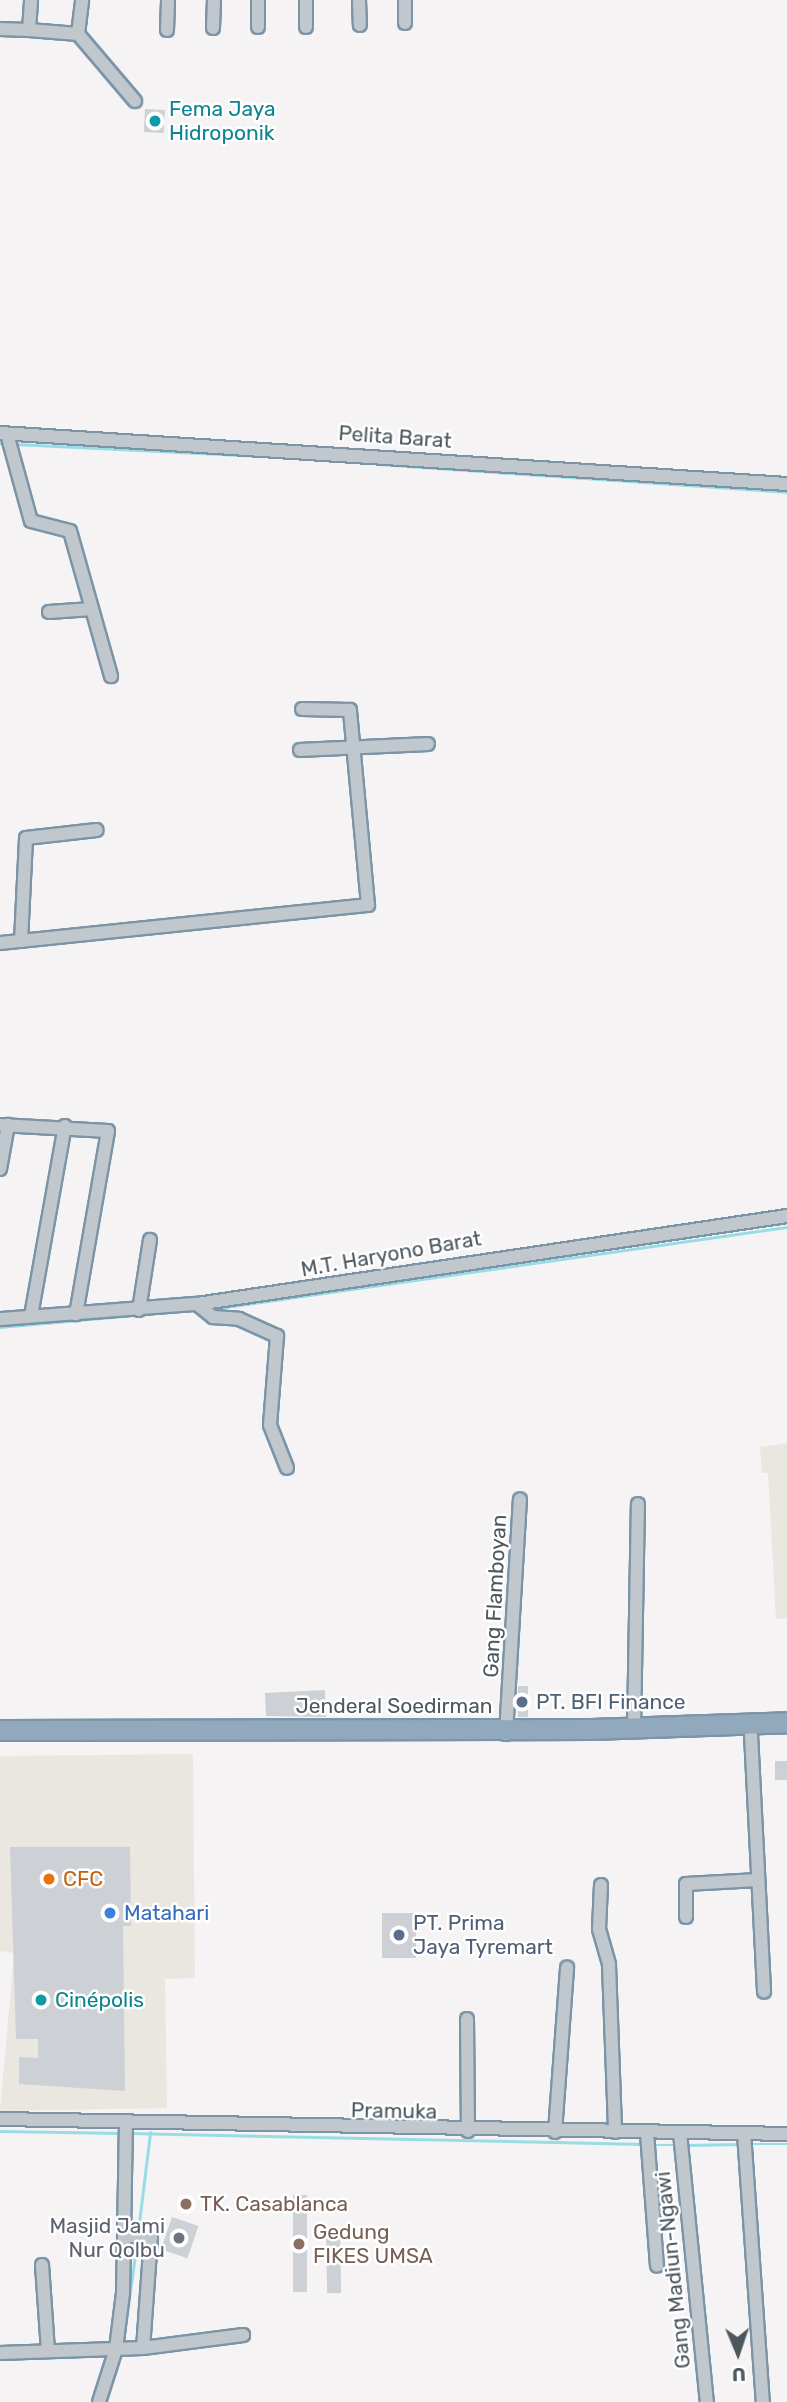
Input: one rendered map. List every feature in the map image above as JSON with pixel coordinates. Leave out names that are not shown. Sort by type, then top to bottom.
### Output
[{"type":"highway","name":"Jenderal Soedirman","points":[[506,1734],[787,1721]]},
{"type":"highway","name":"Jenderal Soedirman","points":[[0,1730],[506,1734],[787,1732]]},
{"type":"highway","name":"Jenderal Soedirman","points":[[0,1739],[161,1733]]},
{"type":"street","points":[[29,30],[31,0]]},
{"type":"street","points":[[78,34],[82,19],[82,0]]},
{"type":"street","points":[[167,30],[168,0]]},
{"type":"street","points":[[214,0],[214,28]]},
{"type":"street","points":[[258,0],[258,27]]},
{"type":"street","points":[[306,0],[306,27]]},
{"type":"street","points":[[359,0],[360,24]]},
{"type":"street","points":[[405,0],[405,23]]},
{"type":"street","points":[[0,29],[78,34],[135,101]]},
{"type":"street","points":[[4,433],[31,521],[69,529],[111,676]]},
{"type":"street","name":"Pelita Barat","points":[[4,433],[787,484]]},
{"type":"street","points":[[49,612],[92,609]]},
{"type":"street","points":[[0,943],[368,905],[348,707],[302,709]]},
{"type":"street","points":[[300,750],[428,744]]},
{"type":"street","points":[[21,941],[26,838],[97,830]]},
{"type":"street","points":[[0,1169],[4,1125],[104,1127],[108,1137],[76,1314]]},
{"type":"street","points":[[31,1316],[65,1126]]},
{"type":"street","name":"M.T. Haryono Barat","points":[[0,1319],[197,1304],[787,1216]]},
{"type":"street","points":[[139,1310],[150,1240]]},
{"type":"street","points":[[197,1304],[213,1317],[239,1319],[277,1336],[270,1425],[287,1468]]},
{"type":"street","name":"Gang Flamboyan","points":[[506,1734],[520,1499]]},
{"type":"street","points":[[634,1729],[638,1504]]},
{"type":"street","points":[[751,1734],[764,1992]]},
{"type":"street","points":[[686,1917],[686,1884],[758,1880]]},
{"type":"street","points":[[601,1885],[599,1933],[609,1965],[615,2132]]},
{"type":"street","points":[[555,2132],[567,1967]]},
{"type":"street","points":[[467,2019],[468,2131]]},
{"type":"street","name":"Pramuka","points":[[0,2119],[126,2131],[615,2132],[647,2141],[744,2140],[787,2134]]},
{"type":"street","points":[[126,2131],[128,2348]]},
{"type":"street","points":[[744,2140],[763,2402]]},
{"type":"street","points":[[647,2141],[657,2266]]},
{"type":"street","name":"Gang Madiun-Ngawi","points":[[680,2141],[707,2402]]},
{"type":"street","points":[[99,2402],[128,2348],[151,2237],[126,2236]]},
{"type":"street","points":[[42,2265],[48,2350]]},
{"type":"street","points":[[0,2353],[128,2348],[243,2335]]},
{"type":"shaded area","points":[[787,1443],[787,1618],[776,1619],[768,1473],[762,1473],[760,1447]]},
{"type":"shaded area","points":[[193,1754],[195,1978],[165,1979],[167,2108],[0,2111],[14,1953],[0,1951],[0,1756]]},
{"type":"building","name":"Fema Jaya Hidroponik","points":[[145,109],[165,110],[164,133],[144,132]]},
{"type":"building","name":"PT. BFI Finance","points":[[518,1686],[528,1686],[528,1717],[518,1717]]},
{"type":"building","points":[[325,1690],[326,1717],[266,1716],[265,1693]]},
{"type":"building","points":[[775,1761],[787,1761],[787,1780],[775,1780]]},
{"type":"building","points":[[10,1847],[130,1847],[131,1926],[123,1926],[125,2091],[19,2084],[19,2057],[38,2058],[38,2039],[16,2039]]},
{"type":"building","name":"PT. Prima Jaya Tyremart","points":[[382,1913],[416,1913],[416,1958],[382,1958]]},
{"type":"building","name":"Gedung FIKES UMSA","points":[[293,2195],[307,2195],[307,2292],[293,2292]]},
{"type":"building","name":"Masjid Jami Nur Qolbu","points":[[172,2217],[198,2226],[187,2258],[161,2249]]},
{"type":"building","name":"Gedung FIKES UMSA","points":[[326,2228],[340,2228],[341,2293],[327,2293]]},
{"type":"waterway","points":[[15,444],[264,456]]},
{"type":"waterway","points":[[378,464],[787,492]]},
{"type":"waterway","points":[[212,1309],[787,1227]]},
{"type":"waterway","points":[[0,1327],[181,1311]]},
{"type":"waterway","points":[[0,2131],[122,2133]]},
{"type":"waterway","points":[[129,2133],[644,2144]]},
{"type":"waterway","points":[[138,2231],[150,2133]]},
{"type":"waterway","points":[[685,2145],[742,2144]]},
{"type":"waterway","points":[[748,2144],[787,2144]]},
{"type":"waterway","points":[[654,2145],[679,2145]]},
{"type":"waterway","points":[[123,2342],[137,2241]]},
{"type":"waterway","points":[[106,2402],[117,2365]]},
{"type":"place","name":"Fema Jaya Hidroponik","points":[[155,121]]},
{"type":"place","name":"PT. BFI Finance","points":[[522,1702]]},
{"type":"place","name":"CFC","points":[[49,1879]]},
{"type":"place","name":"Matahari","points":[[110,1913]]},
{"type":"place","name":"PT. Prima Jaya Tyremart","points":[[399,1935]]},
{"type":"place","name":"Cinépolis","points":[[41,2000]]},
{"type":"place","name":"TK. Casablanca","points":[[186,2204]]},
{"type":"place","name":"Masjid Jami Nur Qolbu","points":[[179,2238]]},
{"type":"place","name":"Gedung FIKES UMSA","points":[[299,2244]]}]
